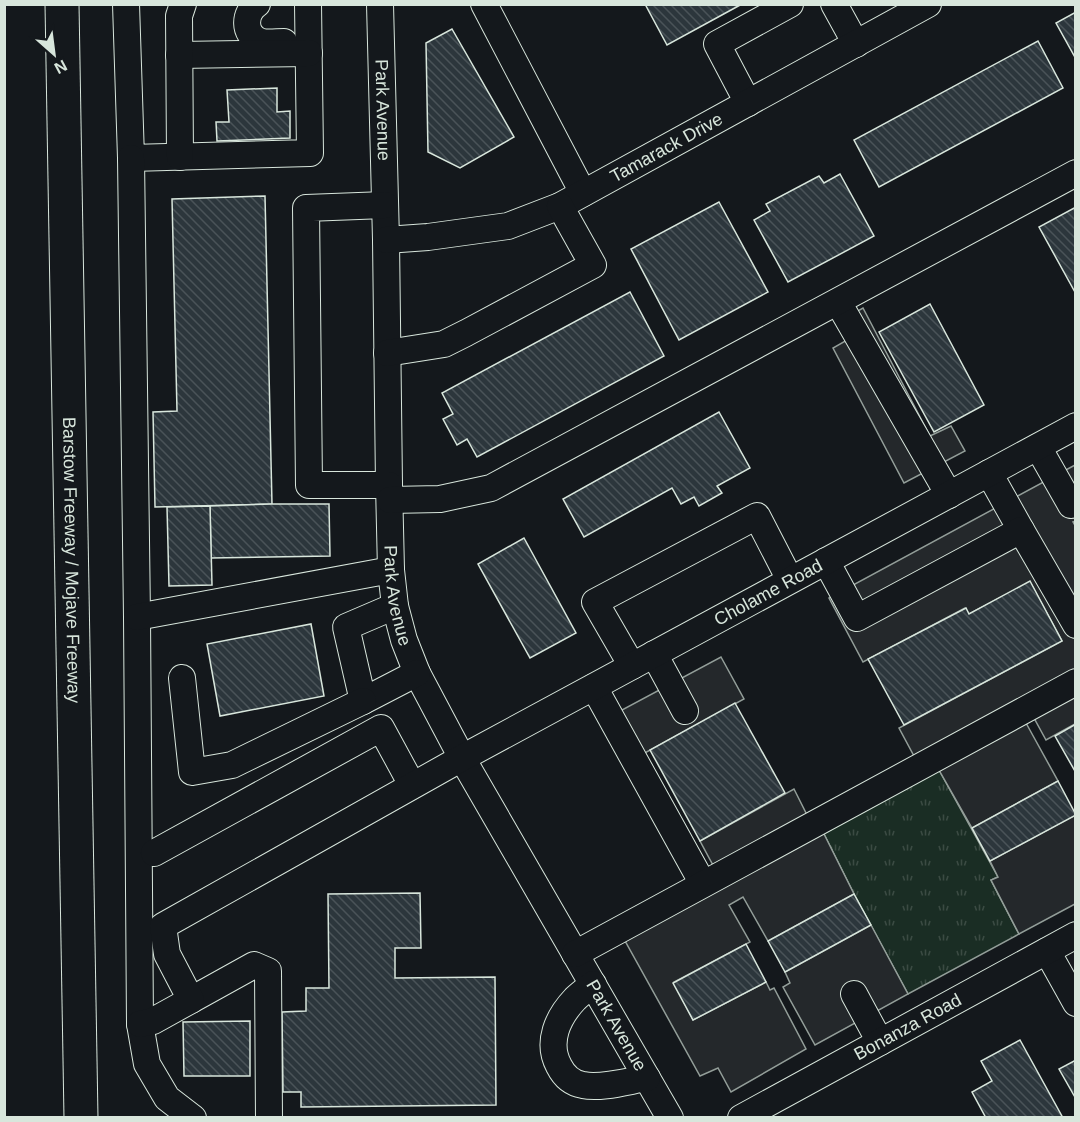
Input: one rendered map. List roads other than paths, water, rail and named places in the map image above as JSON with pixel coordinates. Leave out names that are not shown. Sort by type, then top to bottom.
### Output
[{"type":"highway","name":"Barstow Freeway / Mojave Freeway","points":[[62,4],[81,1118]]},
{"type":"street","points":[[126,4],[131,158],[140,1024],[147,1064],[167,1098],[193,1118]]},
{"type":"street","points":[[180,157],[179,16],[183,4]]},
{"type":"street","points":[[257,4],[248,14],[246,24],[251,36],[261,42],[308,47]]},
{"type":"street","points":[[131,158],[310,153],[308,4]]},
{"type":"street","name":"Park Avenue","points":[[380,4],[391,570],[395,606],[404,640],[417,673],[462,758],[670,1118]]},
{"type":"street","points":[[484,4],[583,193]]},
{"type":"street","points":[[748,103],[717,44],[790,4]]},
{"type":"street","points":[[834,4],[856,44]]},
{"type":"street","name":"Tamarack Drive","points":[[386,240],[428,237],[508,226],[560,206],[928,4]]},
{"type":"street","points":[[179,55],[270,54],[308,47]]},
{"type":"street","points":[[385,205],[306,208],[309,485],[390,492],[441,500],[491,488],[1076,173]]},
{"type":"street","points":[[387,353],[444,344],[593,265],[560,206]]},
{"type":"street","points":[[838,302],[949,495]]},
{"type":"street","name":"Cholame Road","points":[[191,1000],[167,954],[163,926],[412,785],[1076,426]]},
{"type":"street","points":[[1038,447],[1071,505],[1076,502]]},
{"type":"street","points":[[989,473],[1076,625]]},
{"type":"street","points":[[685,711],[596,602],[757,516],[790,580]]},
{"type":"street","points":[[826,561],[857,618],[1021,530]]},
{"type":"street","points":[[137,617],[391,570]]},
{"type":"street","points":[[363,701],[346,627],[395,606]]},
{"type":"street","points":[[182,678],[192,772],[232,765],[417,673]]},
{"type":"street","points":[[575,954],[1076,682]]},
{"type":"street","points":[[594,687],[703,884]]},
{"type":"street","points":[[154,853],[381,728],[412,785]]},
{"type":"street","name":"Bonanza Road","points":[[741,1118],[1076,935]]},
{"type":"street","points":[[1047,951],[1076,1003]]},
{"type":"street","points":[[140,1024],[153,1021],[254,965],[268,971],[269,1118]]},
{"type":"street","points":[[593,984],[574,999],[560,1020],[554,1033],[552,1046],[556,1062],[570,1081],[583,1085],[598,1086],[647,1078]]},
{"type":"street","points":[[854,994],[880,1042]]}]
